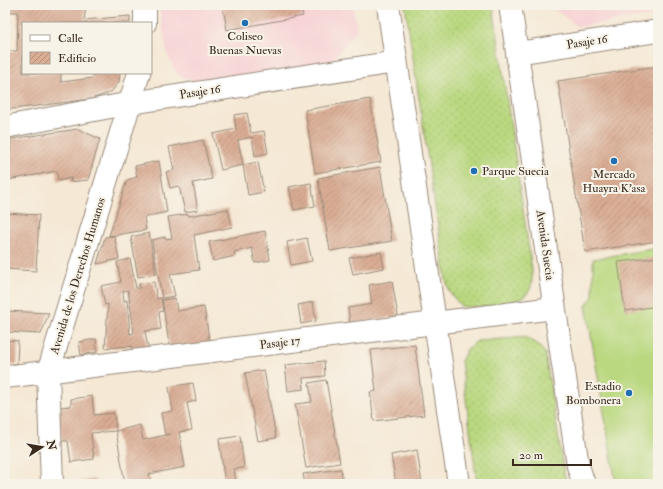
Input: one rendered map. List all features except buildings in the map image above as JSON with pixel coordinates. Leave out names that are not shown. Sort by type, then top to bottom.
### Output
[{"type":"street","points":[[145,5],[145,22]]},
{"type":"street","points":[[388,5],[459,484]]},
{"type":"street","name":"Avenida Suecia","points":[[510,5],[578,466],[584,484]]},
{"type":"street","name":"Pasaje 16","points":[[517,53],[658,31]]},
{"type":"street","name":"Pasaje 16","points":[[5,127],[130,103],[396,62]]},
{"type":"street","name":"Avenida de los Derechos Humanos","points":[[52,484],[48,373],[138,74]]},
{"type":"street","name":"Pasaje 17","points":[[5,377],[48,373],[554,308]]},
{"type":"shaded area","points":[[159,5],[353,5],[357,30],[332,61],[196,83],[177,74],[167,54]]},
{"type":"shaded area","points":[[549,5],[658,5],[658,14],[578,27]]},
{"type":"green space","name":"Parque Suecia","points":[[405,5],[493,5],[532,270],[532,283],[529,291],[517,301],[498,306],[468,307],[461,306],[450,293],[446,280]]},
{"type":"green space","name":"Estadio Bombonera","points":[[658,248],[658,484],[616,484],[586,306],[593,296],[593,259]]},
{"type":"green space","points":[[525,337],[536,343],[545,353],[567,484],[477,484],[461,361],[467,349],[477,341]]},
{"type":"place","name":"Coliseo Buenas Nuevas","points":[[245,23]]},
{"type":"place","name":"Mercado Huayra K'asa","points":[[614,161]]},
{"type":"place","name":"Parque Suecia","points":[[474,171]]},
{"type":"place","name":"Estadio Bombonera","points":[[629,393]]}]
